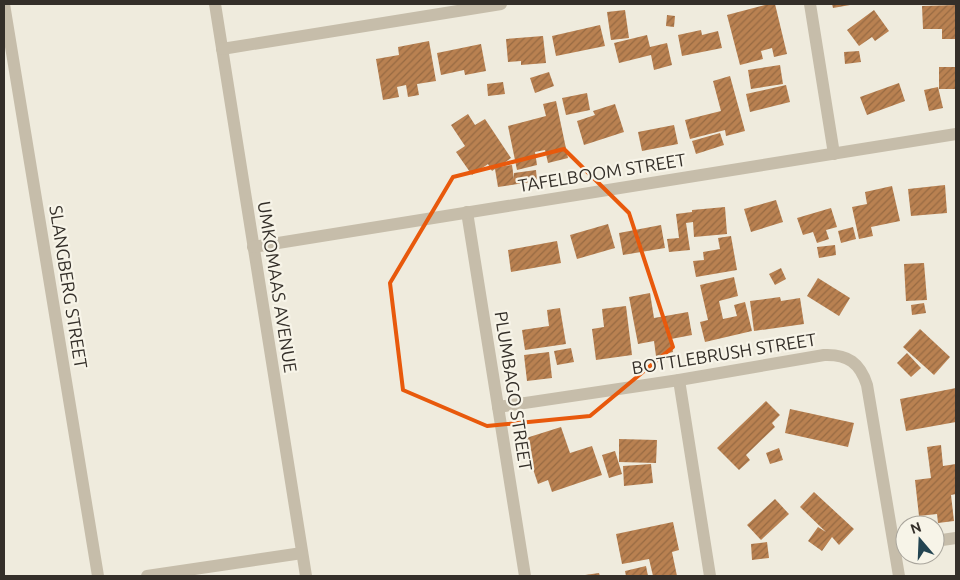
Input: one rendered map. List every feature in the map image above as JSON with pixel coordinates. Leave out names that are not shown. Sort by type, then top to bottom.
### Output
[{"type":"street","name":"SLANGBERG STREET","points":[[4,4],[9,77],[98,576]]},
{"type":"street","name":"UMKOMAAS AVENUE","points":[[214,4],[306,576]]},
{"type":"street","points":[[222,49],[435,9],[501,4]]},
{"type":"street","points":[[810,4],[834,154]]},
{"type":"street","name":"TAFELBOOM STREET","points":[[253,246],[956,134]]},
{"type":"street","name":"PLUMBAGO STREET","points":[[467,212],[525,576]]},
{"type":"street","name":"BOTTLEBRUSH STREET","points":[[498,407],[679,380],[824,355],[840,356],[857,365],[863,372],[895,522]]},
{"type":"street","points":[[679,380],[710,576]]},
{"type":"street","points":[[147,576],[302,553]]},
{"type":"highlighted area","points":[[564,149],[629,213],[673,347],[590,416],[487,426],[403,390],[390,283],[453,177]]},
{"type":"building","points":[[775,4],[787,54],[774,57],[772,48],[761,51],[763,59],[740,65],[727,15]]},
{"type":"building","points":[[832,4],[850,4],[850,5],[833,8]]},
{"type":"building","points":[[956,5],[956,39],[942,39],[942,29],[923,29],[922,6]]},
{"type":"building","points":[[625,10],[629,38],[611,40],[607,12]]},
{"type":"building","points":[[874,10],[889,31],[875,41],[872,37],[859,46],[847,30]]},
{"type":"building","points":[[667,15],[675,16],[674,27],[666,26]]},
{"type":"building","points":[[600,25],[605,46],[556,56],[552,36]]},
{"type":"building","points":[[701,30],[702,35],[718,31],[722,48],[682,56],[678,35]]},
{"type":"building","points":[[647,35],[650,47],[667,43],[672,65],[654,70],[651,55],[619,63],[614,43]]},
{"type":"building","points":[[543,36],[546,63],[521,65],[521,61],[508,62],[506,39]]},
{"type":"building","points":[[429,41],[436,81],[417,84],[419,95],[408,97],[406,85],[397,87],[399,97],[383,100],[376,59],[399,55],[398,47]]},
{"type":"building","points":[[481,44],[486,71],[465,75],[464,70],[441,75],[437,53]]},
{"type":"building","points":[[859,51],[861,62],[845,64],[844,52]]},
{"type":"building","points":[[780,65],[783,84],[751,89],[748,70]]},
{"type":"building","points":[[939,67],[956,67],[956,89],[939,89]]},
{"type":"building","points":[[549,72],[554,86],[535,93],[530,78]]},
{"type":"building","points":[[730,76],[745,131],[726,136],[725,130],[690,139],[685,120],[721,111],[713,81]]},
{"type":"building","points":[[503,82],[505,94],[488,96],[487,84]]},
{"type":"building","points":[[899,83],[905,101],[867,115],[860,97]]},
{"type":"building","points":[[786,85],[790,102],[750,112],[746,94]]},
{"type":"building","points":[[938,87],[943,108],[929,111],[924,90]]},
{"type":"building","points":[[587,93],[590,110],[566,115],[562,98]]},
{"type":"building","points":[[556,101],[568,158],[548,163],[545,150],[535,152],[537,165],[517,170],[508,126],[546,116],[543,104]]},
{"type":"building","points":[[615,104],[624,132],[584,145],[577,121],[595,115],[593,111]]},
{"type":"building","points":[[468,114],[475,125],[485,119],[511,158],[498,167],[512,165],[514,179],[514,173],[536,170],[537,181],[498,187],[495,169],[492,171],[488,164],[472,175],[456,152],[465,146],[451,125]]},
{"type":"building","points":[[674,125],[678,144],[642,151],[638,132]]},
{"type":"building","points":[[720,133],[724,145],[696,154],[692,141]]},
{"type":"building","points":[[945,185],[947,213],[911,216],[908,189]]},
{"type":"building","points":[[892,186],[900,221],[871,227],[873,236],[859,239],[852,207],[867,204],[865,192]]},
{"type":"building","points":[[776,200],[783,222],[751,232],[744,209]]},
{"type":"building","points":[[725,207],[727,234],[694,237],[693,222],[686,223],[690,250],[669,252],[667,239],[679,238],[676,214],[692,212],[692,210]]},
{"type":"building","points":[[831,208],[837,227],[826,230],[829,239],[817,243],[813,232],[803,235],[797,218]]},
{"type":"building","points":[[608,224],[615,248],[577,259],[570,235]]},
{"type":"building","points":[[661,225],[665,248],[623,255],[619,233]]},
{"type":"building","points":[[853,227],[856,239],[841,243],[838,231]]},
{"type":"building","points":[[731,236],[737,270],[696,277],[693,261],[704,260],[703,252],[720,249],[718,238]]},
{"type":"building","points":[[557,241],[561,263],[511,272],[508,250]]},
{"type":"building","points":[[835,245],[836,255],[819,258],[817,247]]},
{"type":"building","points":[[924,263],[927,300],[906,301],[904,264]]},
{"type":"building","points":[[781,268],[786,279],[775,285],[769,274]]},
{"type":"building","points":[[734,277],[738,296],[719,301],[723,319],[737,316],[734,305],[745,302],[752,331],[705,342],[700,322],[708,320],[700,285]]},
{"type":"building","points":[[818,278],[850,298],[839,316],[807,296]]},
{"type":"building","points":[[650,293],[654,318],[688,312],[692,335],[671,339],[673,352],[656,356],[654,341],[638,344],[629,297]]},
{"type":"building","points":[[780,297],[781,301],[800,298],[804,324],[754,331],[750,301]]},
{"type":"building","points":[[924,303],[926,313],[912,315],[911,305]]},
{"type":"building","points":[[626,306],[632,355],[596,360],[592,329],[604,327],[602,309]]},
{"type":"building","points":[[560,308],[566,344],[525,350],[522,330],[549,326],[547,310]]},
{"type":"building","points":[[920,329],[950,357],[934,375],[903,347]]},
{"type":"building","points":[[571,348],[574,362],[557,365],[554,351]]},
{"type":"building","points":[[549,352],[552,378],[527,381],[524,355]]},
{"type":"building","points":[[907,353],[921,368],[911,377],[897,363]]},
{"type":"building","points":[[956,388],[956,422],[906,431],[900,399]]},
{"type":"building","points":[[766,401],[780,415],[772,423],[775,427],[746,455],[750,460],[739,470],[717,448]]},
{"type":"building","points":[[790,409],[854,423],[848,447],[785,433]]},
{"type":"building","points":[[561,427],[570,453],[592,446],[602,475],[552,492],[548,480],[538,484],[523,439]]},
{"type":"building","points":[[619,439],[657,440],[656,463],[619,462]]},
{"type":"building","points":[[941,445],[943,466],[956,464],[956,494],[951,495],[954,521],[945,522],[945,515],[919,515],[915,480],[931,478],[927,447]]},
{"type":"building","points":[[779,448],[783,460],[770,464],[766,453]]},
{"type":"building","points":[[615,451],[622,474],[609,478],[602,455]]},
{"type":"building","points":[[651,464],[653,483],[624,486],[623,466]]},
{"type":"building","points":[[814,492],[854,529],[839,545],[832,537],[822,551],[808,541],[818,527],[826,532],[800,507]]},
{"type":"building","points":[[775,499],[789,514],[761,540],[747,525]]},
{"type":"building","points":[[673,522],[679,550],[672,552],[677,576],[653,576],[649,559],[622,564],[616,534]]},
{"type":"building","points":[[767,542],[769,558],[752,560],[751,544]]},
{"type":"building","points":[[646,566],[648,576],[626,576],[625,571]]},
{"type":"building","points":[[599,573],[600,576],[585,576],[585,575]]}]
